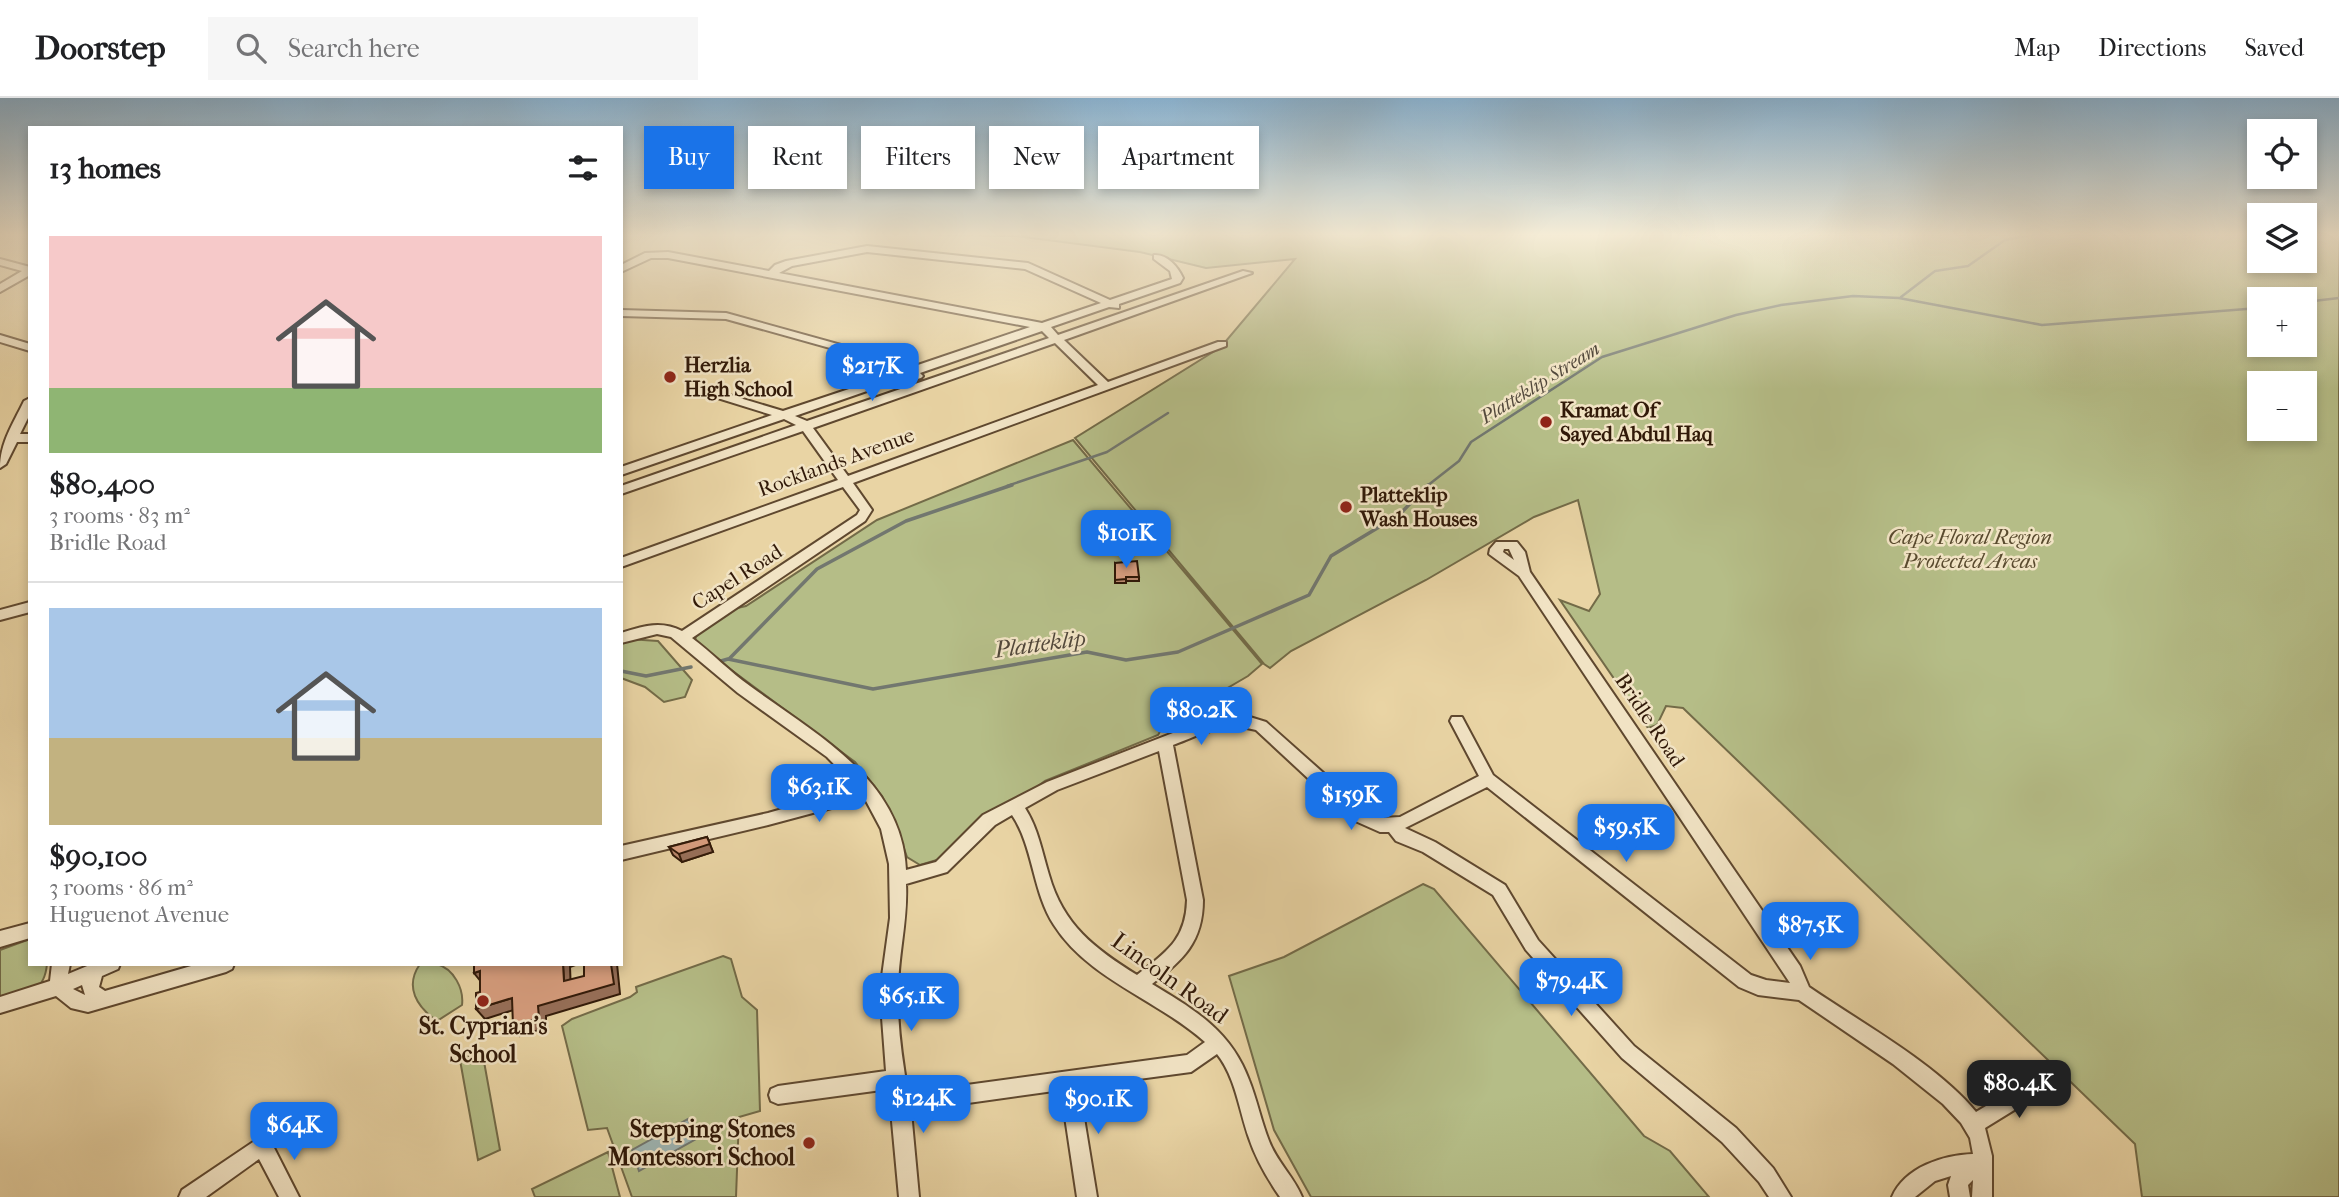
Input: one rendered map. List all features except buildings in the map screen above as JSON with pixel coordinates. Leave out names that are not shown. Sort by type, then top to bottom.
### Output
[{"type":"street","points":[[835,286],[1044,327],[1107,387]]},
{"type":"street","points":[[1073,286],[1112,303],[1124,314]]},
{"type":"street","points":[[623,470],[1160,286]]},
{"type":"street","points":[[623,489],[1207,286]]},
{"type":"street","points":[[623,313],[726,316],[901,365],[927,383]]},
{"type":"street","points":[[0,338],[28,347]]},
{"type":"street","name":"Rocklands Avenue","points":[[623,561],[1222,344]]},
{"type":"street","points":[[699,389],[786,416],[805,425],[846,481]]},
{"type":"street","points":[[0,464],[28,405]]},
{"type":"street","points":[[11,438],[28,438]]},
{"type":"street","name":"Capel Road","points":[[623,638],[661,629],[670,631],[681,639],[831,540],[861,518],[866,510],[846,481]]},
{"type":"street","name":"Bridle Road","points":[[1524,573],[1794,972],[1803,993],[1944,1092],[1974,1124]]},
{"type":"street","points":[[0,615],[28,608]]},
{"type":"street","points":[[681,639],[742,688],[839,757],[870,791],[886,819],[899,878],[897,936],[889,990],[895,1079],[900,1103],[909,1197]]},
{"type":"street","points":[[899,878],[941,867],[982,826],[1014,805],[1052,786],[1164,741],[1228,720],[1257,723],[1268,730],[1359,816],[1373,823],[1393,825],[1488,779]]},
{"type":"street","points":[[1457,721],[1488,779],[1745,981],[1756,987],[1789,989],[1803,993]]},
{"type":"street","points":[[1138,985],[1164,964],[1190,936],[1196,918],[1195,900],[1164,741]]},
{"type":"street","points":[[623,853],[768,819],[870,791]]},
{"type":"street","name":"Lincoln Road","points":[[1014,805],[1023,816],[1039,874],[1060,922],[1099,958],[1219,1042],[1236,1068],[1264,1152],[1292,1197]]},
{"type":"street","points":[[1393,825],[1402,836],[1429,846],[1499,890],[1538,951],[1628,1052],[1729,1135],[1759,1167],[1781,1197]]},
{"type":"street","points":[[0,939],[28,931]]},
{"type":"street","points":[[58,987],[61,966]]},
{"type":"street","points":[[0,1005],[58,987],[108,966]]},
{"type":"street","points":[[58,987],[81,1004],[107,1000],[219,966]]},
{"type":"street","points":[[95,973],[88,984],[89,990],[95,996],[107,1000]]},
{"type":"street","points":[[900,1103],[1191,1063],[1219,1042]]},
{"type":"street","points":[[778,1095],[895,1079]]},
{"type":"street","points":[[1069,1081],[1087,1197]]},
{"type":"street","points":[[1982,1197],[1981,1140],[1974,1124],[2043,1082]]},
{"type":"street","points":[[189,1197],[262,1145],[289,1197]]},
{"type":"street","points":[[1902,1197],[1939,1168],[1954,1164],[1982,1163]]},
{"type":"street","points":[[1960,1197],[1960,1177],[1982,1163]]},
{"type":"green space","name":"Cape Floral Region Protected Areas","points":[[1272,286],[2339,286],[2339,1197],[2142,1197],[2135,1144],[1683,708],[1666,706],[1657,725],[1648,728],[1560,600],[1589,611],[1600,594],[1578,500],[1534,517],[1426,580],[1291,651],[1270,668],[1075,438],[1221,347]]},
{"type":"green space","points":[[1073,440],[1262,664],[1248,676],[1188,711],[1167,720],[1158,735],[1045,781],[940,859],[920,865],[907,857],[882,796],[855,762],[699,646],[695,641],[696,636],[733,609],[746,606],[877,520]]},
{"type":"green space","points":[[623,640],[658,641],[692,680],[685,697],[664,702],[645,687],[623,679]]},
{"type":"green space","points":[[1423,884],[1434,889],[1644,1136],[1670,1151],[1709,1197],[1311,1197],[1274,1130],[1229,976],[1284,957]]},
{"type":"green space","points":[[28,940],[28,966],[47,966],[38,987],[26,993],[0,996],[0,950]]},
{"type":"green space","points":[[723,956],[731,959],[742,997],[757,1010],[760,1111],[739,1117],[736,1197],[632,1197],[607,1128],[588,1130],[562,1026],[572,1019],[630,997],[637,992],[636,987]]},
{"type":"green space","points":[[419,966],[440,966],[448,970],[457,980],[462,1005],[437,1021],[415,996],[415,972]]},
{"type":"green space","points":[[475,1053],[483,1056],[500,1150],[478,1160],[460,1060]]},
{"type":"green space","points":[[608,1152],[620,1197],[535,1197],[532,1189]]},
{"type":"water","points":[[688,1119],[696,1139],[639,1171],[632,1150]]},
{"type":"waterway","points":[[1901,297],[1915,286]]},
{"type":"waterway","name":"Platteklip Stream","points":[[1427,486],[1459,461],[1471,442],[1602,357],[1736,315],[1781,305],[1853,296],[1899,298],[2042,325],[2247,309]]},
{"type":"waterway","name":"Platteklip Stream","points":[[2317,301],[2339,298]]},
{"type":"waterway","points":[[1007,486],[1107,452],[1168,413]]},
{"type":"waterway","points":[[729,659],[817,569],[906,521],[1012,485]]},
{"type":"waterway","name":"Platteklip","points":[[721,661],[728,659],[873,689],[1087,652],[1126,660],[1178,652],[1309,595],[1331,556],[1399,515],[1427,486]]},
{"type":"waterway","name":"Platteklip","points":[[623,671],[646,676],[691,667]]},
{"type":"place","name":"Herzlia High School","points":[[670,377]]},
{"type":"place","name":"Kramat Of Sayed Abdul Haq","points":[[1546,422]]},
{"type":"place","name":"Platteklip Wash Houses","points":[[1346,507]]},
{"type":"place","name":"St. Cyprian's School","points":[[483,1001]]},
{"type":"place","name":"Stepping Stones Montessori School","points":[[809,1143]]}]
